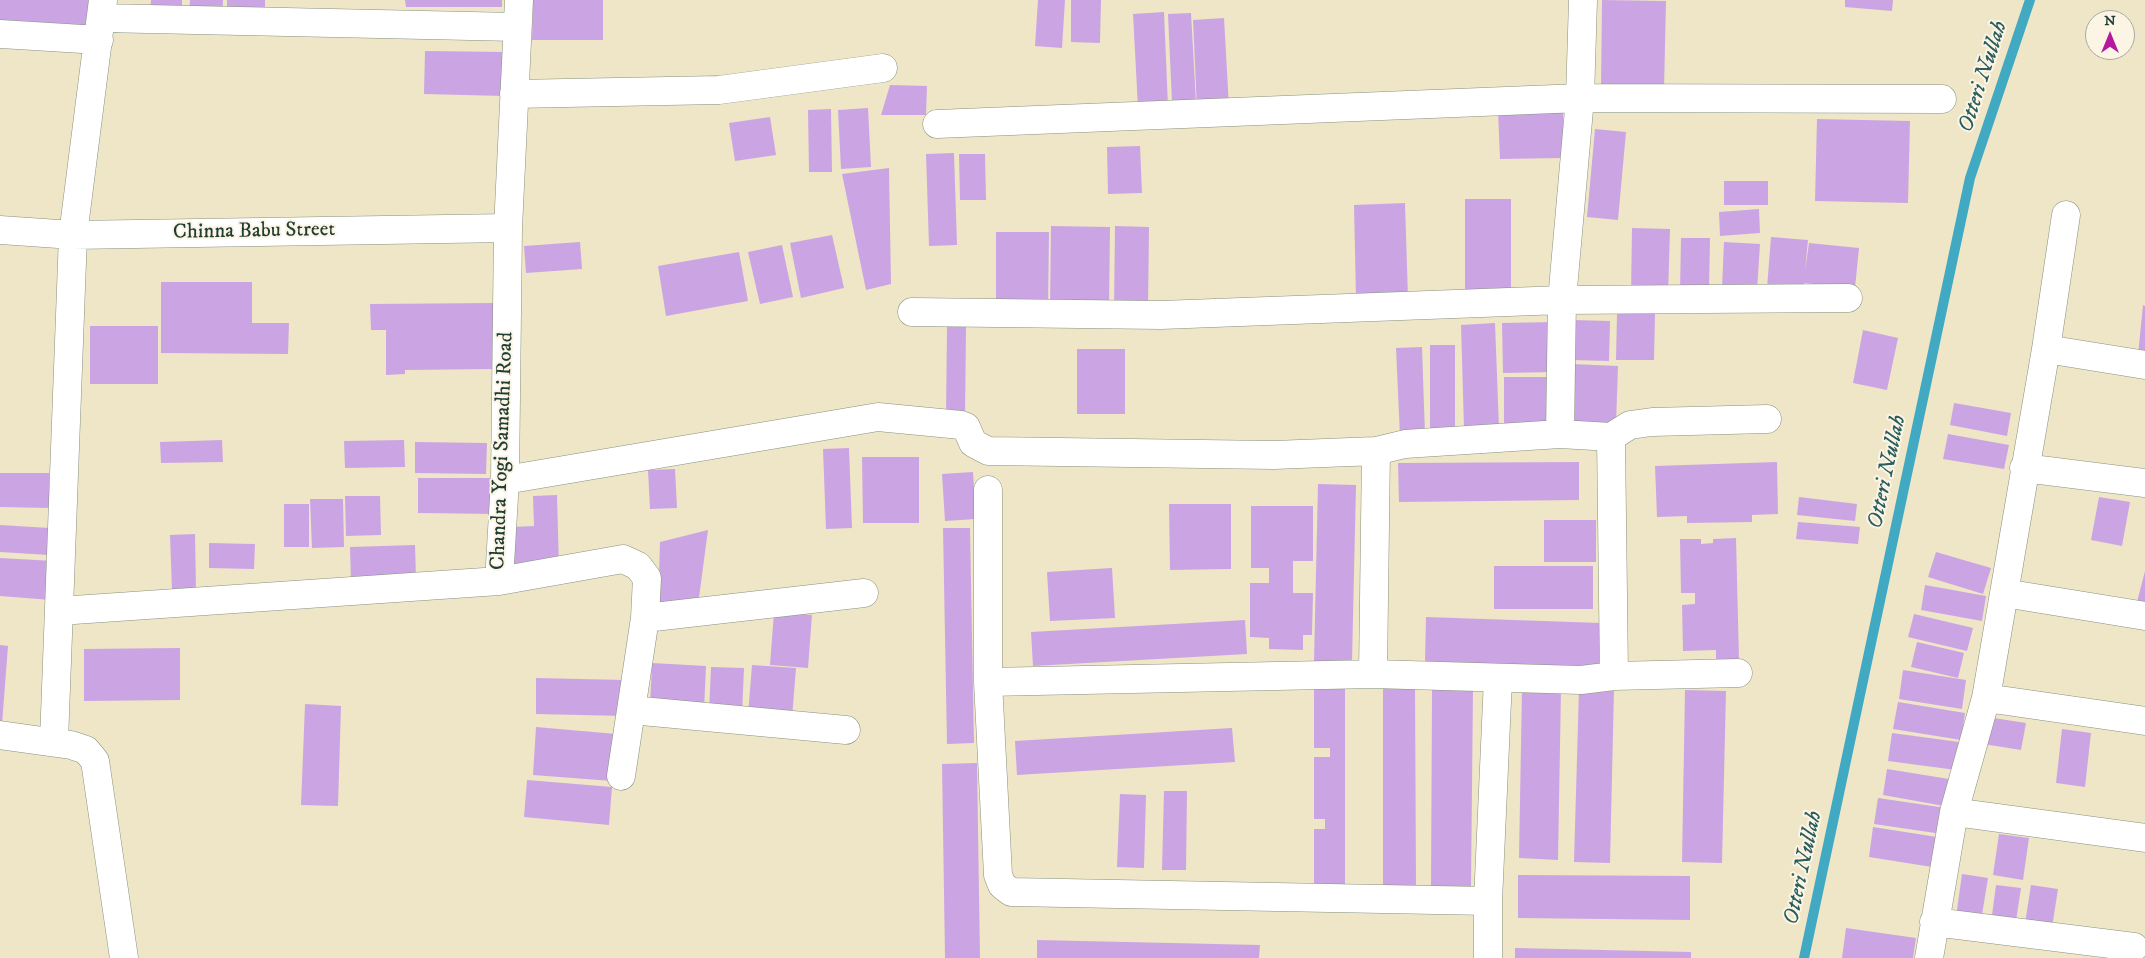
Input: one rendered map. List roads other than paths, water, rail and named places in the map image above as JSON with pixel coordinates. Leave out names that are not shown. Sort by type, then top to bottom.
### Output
[{"type":"street","name":"Chandra Yogi Samadhi Road","points":[[59,610],[499,581],[505,480],[508,228],[516,27],[519,0]]},
{"type":"street","points":[[1560,434],[1562,300],[1580,98],[1583,0]]},
{"type":"street","points":[[54,741],[73,235],[101,19]]},
{"type":"street","points":[[0,34],[101,19],[516,27]]},
{"type":"street","points":[[514,94],[719,90],[883,68]]},
{"type":"street","points":[[937,124],[1580,98],[1942,99]]},
{"type":"street","points":[[1929,958],[1954,812],[1986,698],[2024,468],[2046,349],[2066,215]]},
{"type":"street","name":"Chinna Babu Street","points":[[0,230],[73,235],[508,228]]},
{"type":"street","points":[[912,312],[1161,315],[1562,300],[1848,298]]},
{"type":"street","points":[[2046,349],[2145,365]]},
{"type":"street","points":[[505,480],[878,417],[955,424],[966,427],[973,443],[988,451],[1274,455],[1376,451],[1405,444],[1560,434],[1611,437],[1630,425],[1652,422],[1767,419]]},
{"type":"street","points":[[1611,437],[1614,676]]},
{"type":"street","points":[[1373,674],[1376,451]]},
{"type":"street","points":[[2024,468],[2145,483]]},
{"type":"street","points":[[988,490],[988,682],[998,875],[1002,885],[1011,892],[1488,901]]},
{"type":"street","points":[[499,581],[624,559],[638,566],[647,578],[645,618],[621,776]]},
{"type":"street","points":[[645,618],[864,593]]},
{"type":"street","points":[[2004,593],[2145,616]]},
{"type":"street","points":[[988,682],[1373,674],[1581,680],[1614,676],[1738,673]]},
{"type":"street","points":[[1488,958],[1488,901],[1498,679]]},
{"type":"street","points":[[1986,698],[2145,721]]},
{"type":"street","points":[[631,710],[846,730]]},
{"type":"street","points":[[0,735],[54,741],[86,750],[95,761],[124,958]]},
{"type":"street","points":[[1954,812],[2145,838]]},
{"type":"street","points":[[1934,922],[2134,947]]},
{"type":"waterway","name":"Otteri Nullah","points":[[1804,958],[1970,178],[2030,0]]}]
